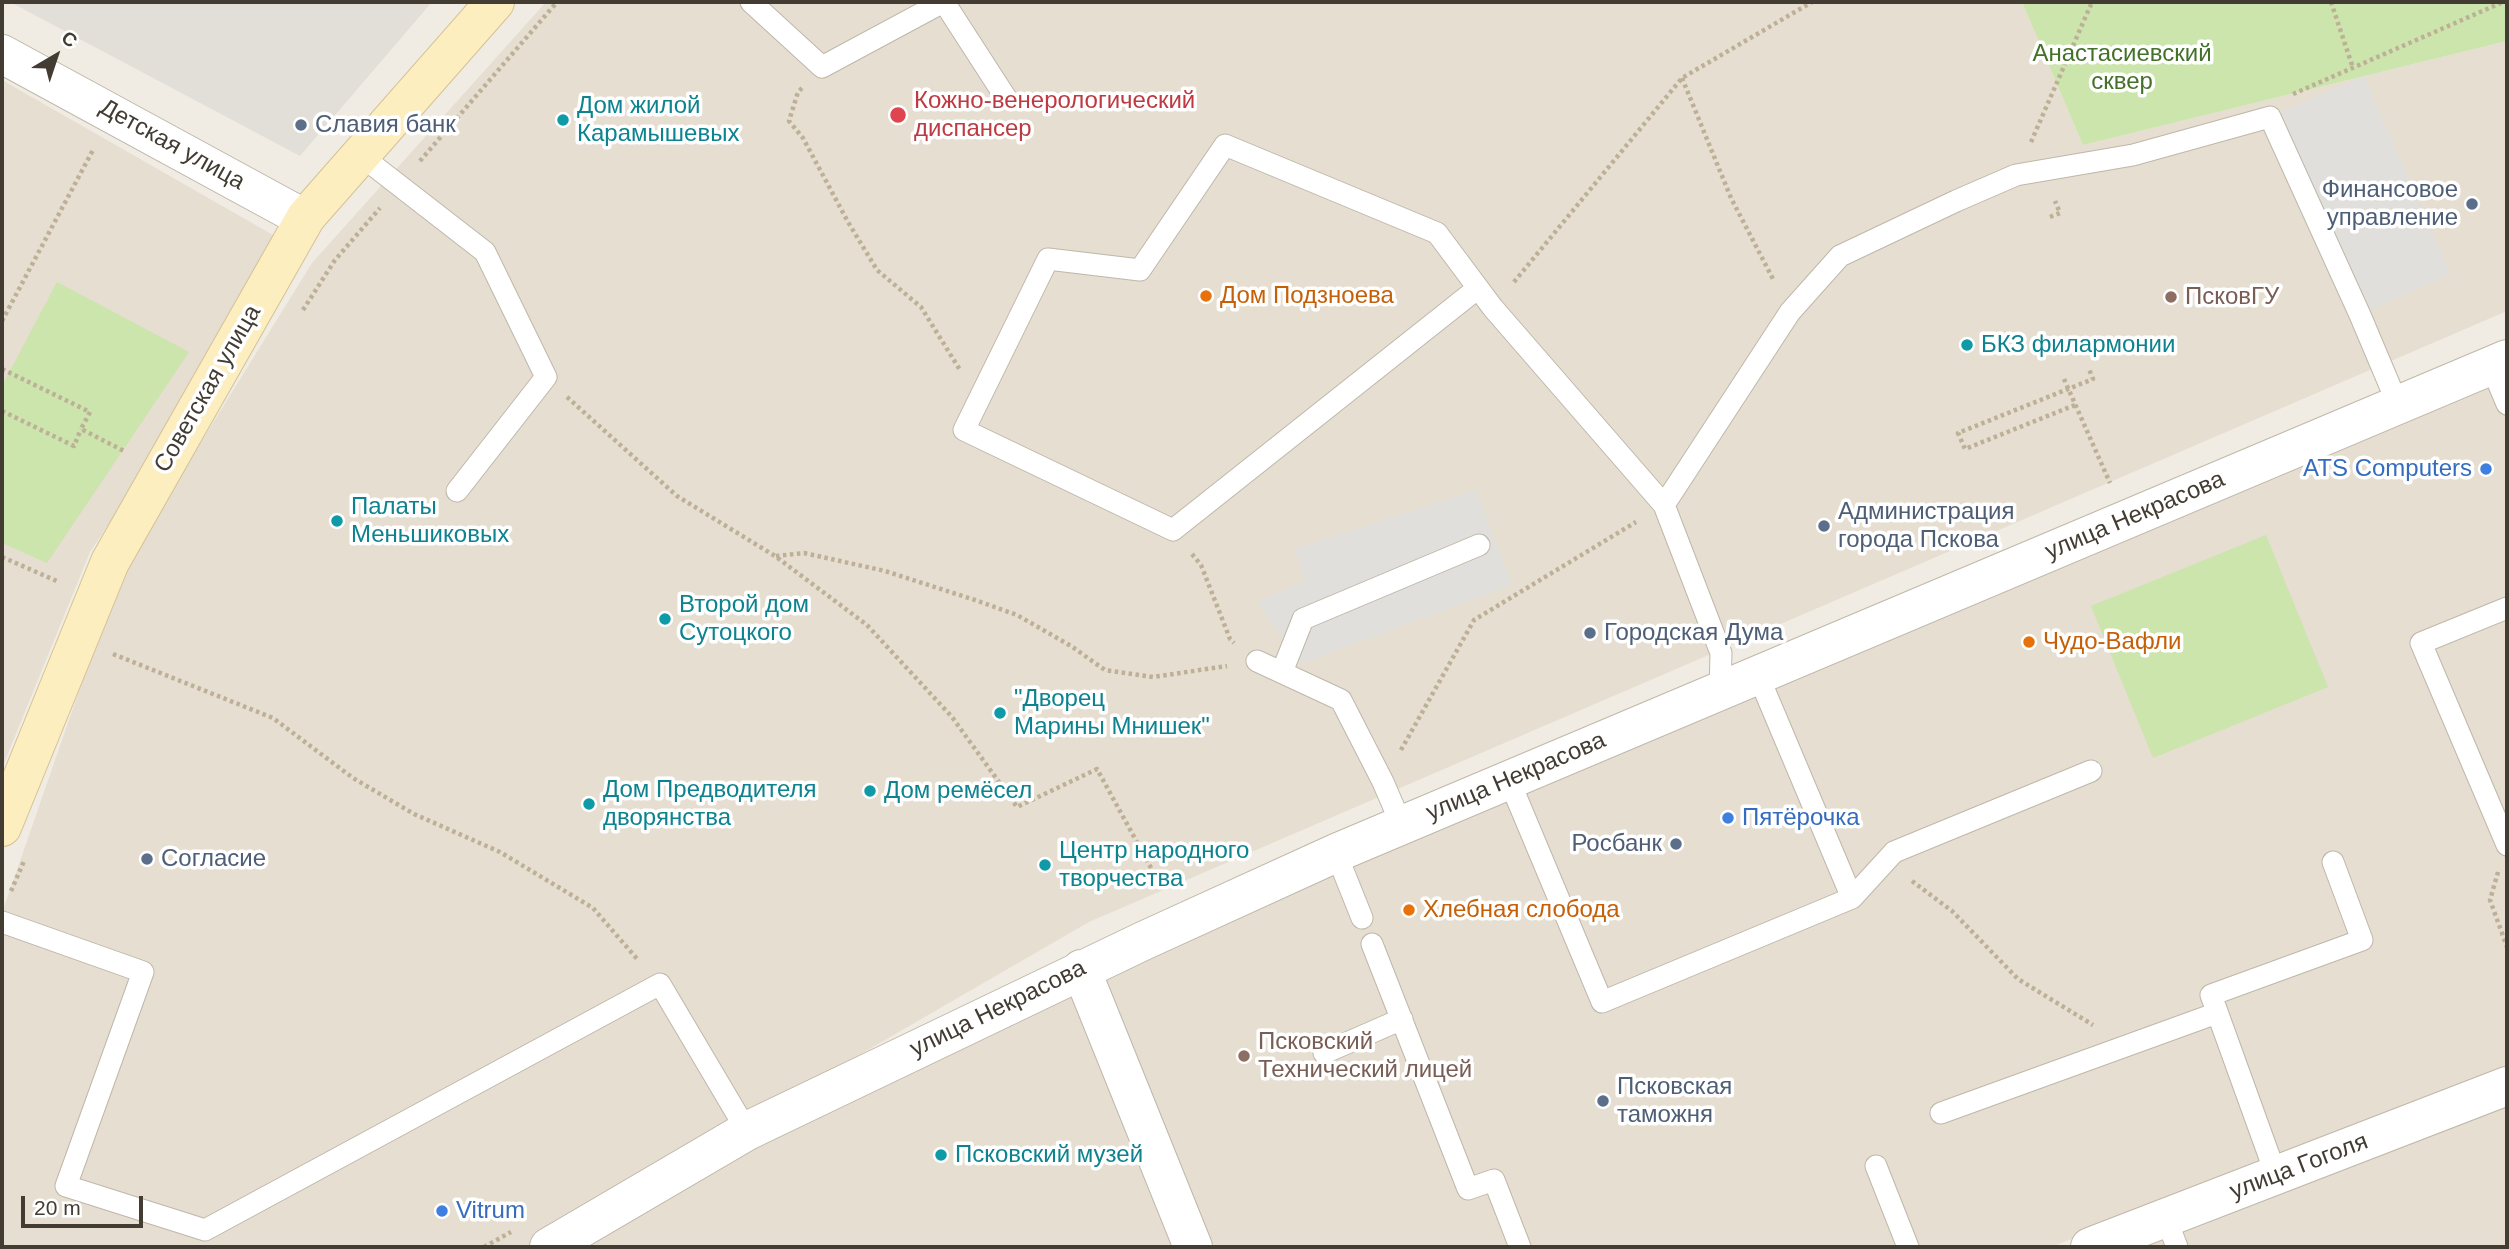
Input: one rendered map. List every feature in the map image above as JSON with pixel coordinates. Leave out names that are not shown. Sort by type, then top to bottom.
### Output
[{"type":"main road","name":"Советская улица","points":[[2,827],[110,562],[306,217],[495,2]]},
{"type":"street","name":"Детская улица","points":[[2,54],[306,217]]},
{"type":"street","name":"улица Некрасова","points":[[549,1247],[747,1131],[1082,969],[1336,853],[2499,363]]},
{"type":"street","points":[[1082,969],[1193,1247]]},
{"type":"street","name":"улица Гоголя","points":[[2091,1247],[2171,1233],[2276,1175],[2507,1086]]},
{"type":"lane","points":[[751,2],[822,67],[943,2],[1006,98]]},
{"type":"lane","points":[[1664,505],[1790,312],[1840,256],[2016,175],[2133,155],[2270,117],[2398,405]]},
{"type":"lane","points":[[1478,288],[1173,530],[964,430],[1048,259],[1140,270],[1225,145],[1437,233],[1493,308],[1664,505],[1721,653],[1720,691]]},
{"type":"lane","points":[[360,155],[485,252],[546,377],[457,491]]},
{"type":"lane","points":[[2499,363],[2507,404]]},
{"type":"lane","points":[[1282,672],[1303,619],[1479,545]]},
{"type":"lane","points":[[2507,608],[2421,643],[2507,845]]},
{"type":"lane","points":[[1257,661],[1342,700],[1402,826]]},
{"type":"lane","points":[[1758,675],[1852,898]]},
{"type":"lane","points":[[1510,780],[1602,1002],[1852,898],[1894,852],[2091,771]]},
{"type":"lane","points":[[1336,853],[1362,918]]},
{"type":"lane","points":[[2276,1175],[2211,995],[2362,940],[2333,862]]},
{"type":"lane","points":[[2,922],[143,972],[66,1186],[205,1230],[660,984],[747,1131]]},
{"type":"lane","points":[[1372,944],[1468,1189],[1494,1180],[1520,1247]]},
{"type":"lane","points":[[1941,1112],[2217,1013]]},
{"type":"lane","points":[[1324,1053],[1402,1019]]},
{"type":"lane","points":[[1876,1166],[1908,1247]]},
{"type":"path","points":[[299,317],[335,260],[557,2]]},
{"type":"path","points":[[1493,308],[1682,78],[1812,2]]},
{"type":"path","points":[[2016,175],[2092,2]]},
{"type":"path","points":[[2331,2],[2353,68]]},
{"type":"path","points":[[2270,117],[2277,101],[2503,2]]},
{"type":"path","points":[[822,67],[798,92],[789,121],[803,138],[877,270],[921,307],[956,367],[985,389]]},
{"type":"path","points":[[1682,78],[1731,198],[1790,312]]},
{"type":"path","points":[[2,321],[114,113]]},
{"type":"path","points":[[2,369],[90,412],[74,446],[2,411]]},
{"type":"path","points":[[2075,405],[1965,449],[1958,433],[2093,379],[2089,369]]},
{"type":"path","points":[[546,377],[677,496],[775,556],[867,625],[952,717],[1017,807],[1097,769],[1167,897]]},
{"type":"path","points":[[2064,379],[2112,487]]},
{"type":"path","points":[[81,429],[133,455]]},
{"type":"path","points":[[1383,782],[1474,620],[1664,505]]},
{"type":"path","points":[[1173,530],[1201,565],[1230,639],[1257,661]]},
{"type":"path","points":[[775,556],[804,553],[885,571],[985,603],[1017,615],[1072,646],[1105,670],[1153,677],[1257,661]]},
{"type":"path","points":[[2,557],[60,583]]},
{"type":"path","points":[[110,653],[273,718],[353,778],[404,808],[500,852],[593,908],[660,984]]},
{"type":"path","points":[[2507,845],[2490,900],[2507,947]]},
{"type":"path","points":[[1886,861],[1952,911],[2018,979],[2095,1026]]},
{"type":"shaded area","points":[[10,2],[432,2],[300,156]]},
{"type":"shaded area","points":[[546,2],[2022,2],[2083,145],[2507,41],[2507,311],[1089,922],[527,1247],[2,1247],[2,913],[120,573],[312,263]]},
{"type":"shaded area","points":[[2364,76],[2451,274],[2360,315],[2270,117]]},
{"type":"shaded area","points":[[2,80],[294,247],[90,552],[2,768]]},
{"type":"shaded area","points":[[2507,371],[2507,1073],[2051,1247],[1207,1247],[1099,969]]},
{"type":"shaded area","points":[[1476,490],[1512,585],[1300,664],[1257,601],[1305,582],[1295,549]]},
{"type":"shaded area","points":[[1076,982],[1180,1247],[568,1247],[679,1181]]},
{"type":"shaded area","points":[[2507,1102],[2507,1247],[2128,1247]]},
{"type":"green space","name":"Анастасиевский сквер","points":[[2022,2],[2507,2],[2507,41],[2083,145]]},
{"type":"green space","points":[[57,282],[189,352],[47,563],[2,543],[2,386]]},
{"type":"green space","points":[[2266,535],[2328,687],[2153,758],[2091,606]]},
{"type":"place","name":"Кожно-венерологический диспансер","points":[[898,115]]},
{"type":"place","name":"Дом жилой Карамышевых","points":[[563,120]]},
{"type":"place","name":"Славия банк","points":[[301,125]]},
{"type":"place","name":"Финансовое управление","points":[[2472,204]]},
{"type":"place","name":"Дом Подзноева","points":[[1206,296]]},
{"type":"place","name":"ПсковГУ","points":[[2171,297]]},
{"type":"place","name":"БКЗ филармонии","points":[[1967,345]]},
{"type":"place","name":"ATS Computers","points":[[2486,469]]},
{"type":"place","name":"Палаты Меньшиковых","points":[[337,521]]},
{"type":"place","name":"Администрация города Пскова","points":[[1824,526]]},
{"type":"place","name":"Второй дом Сутоцкого","points":[[665,619]]},
{"type":"place","name":"Городская Дума","points":[[1590,633]]},
{"type":"place","name":"Чудо-Вафли","points":[[2029,642]]},
{"type":"place","name":"\"Дворец Марины Мнишек\"","points":[[1000,713]]},
{"type":"place","name":"Дом ремёсел","points":[[870,791]]},
{"type":"place","name":"Дом Предводителя дворянства","points":[[589,804]]},
{"type":"place","name":"Пятёрочка","points":[[1728,818]]},
{"type":"place","name":"Росбанк","points":[[1676,844]]},
{"type":"place","name":"Согласие","points":[[147,859]]},
{"type":"place","name":"Центр народного творчества","points":[[1045,865]]},
{"type":"place","name":"Хлебная слобода","points":[[1409,910]]},
{"type":"place","name":"Псковский Технический лицей","points":[[1244,1056]]},
{"type":"place","name":"Псковская таможня","points":[[1603,1101]]},
{"type":"place","name":"Псковский музей","points":[[941,1155]]},
{"type":"place","name":"Vitrum","points":[[442,1211]]}]
